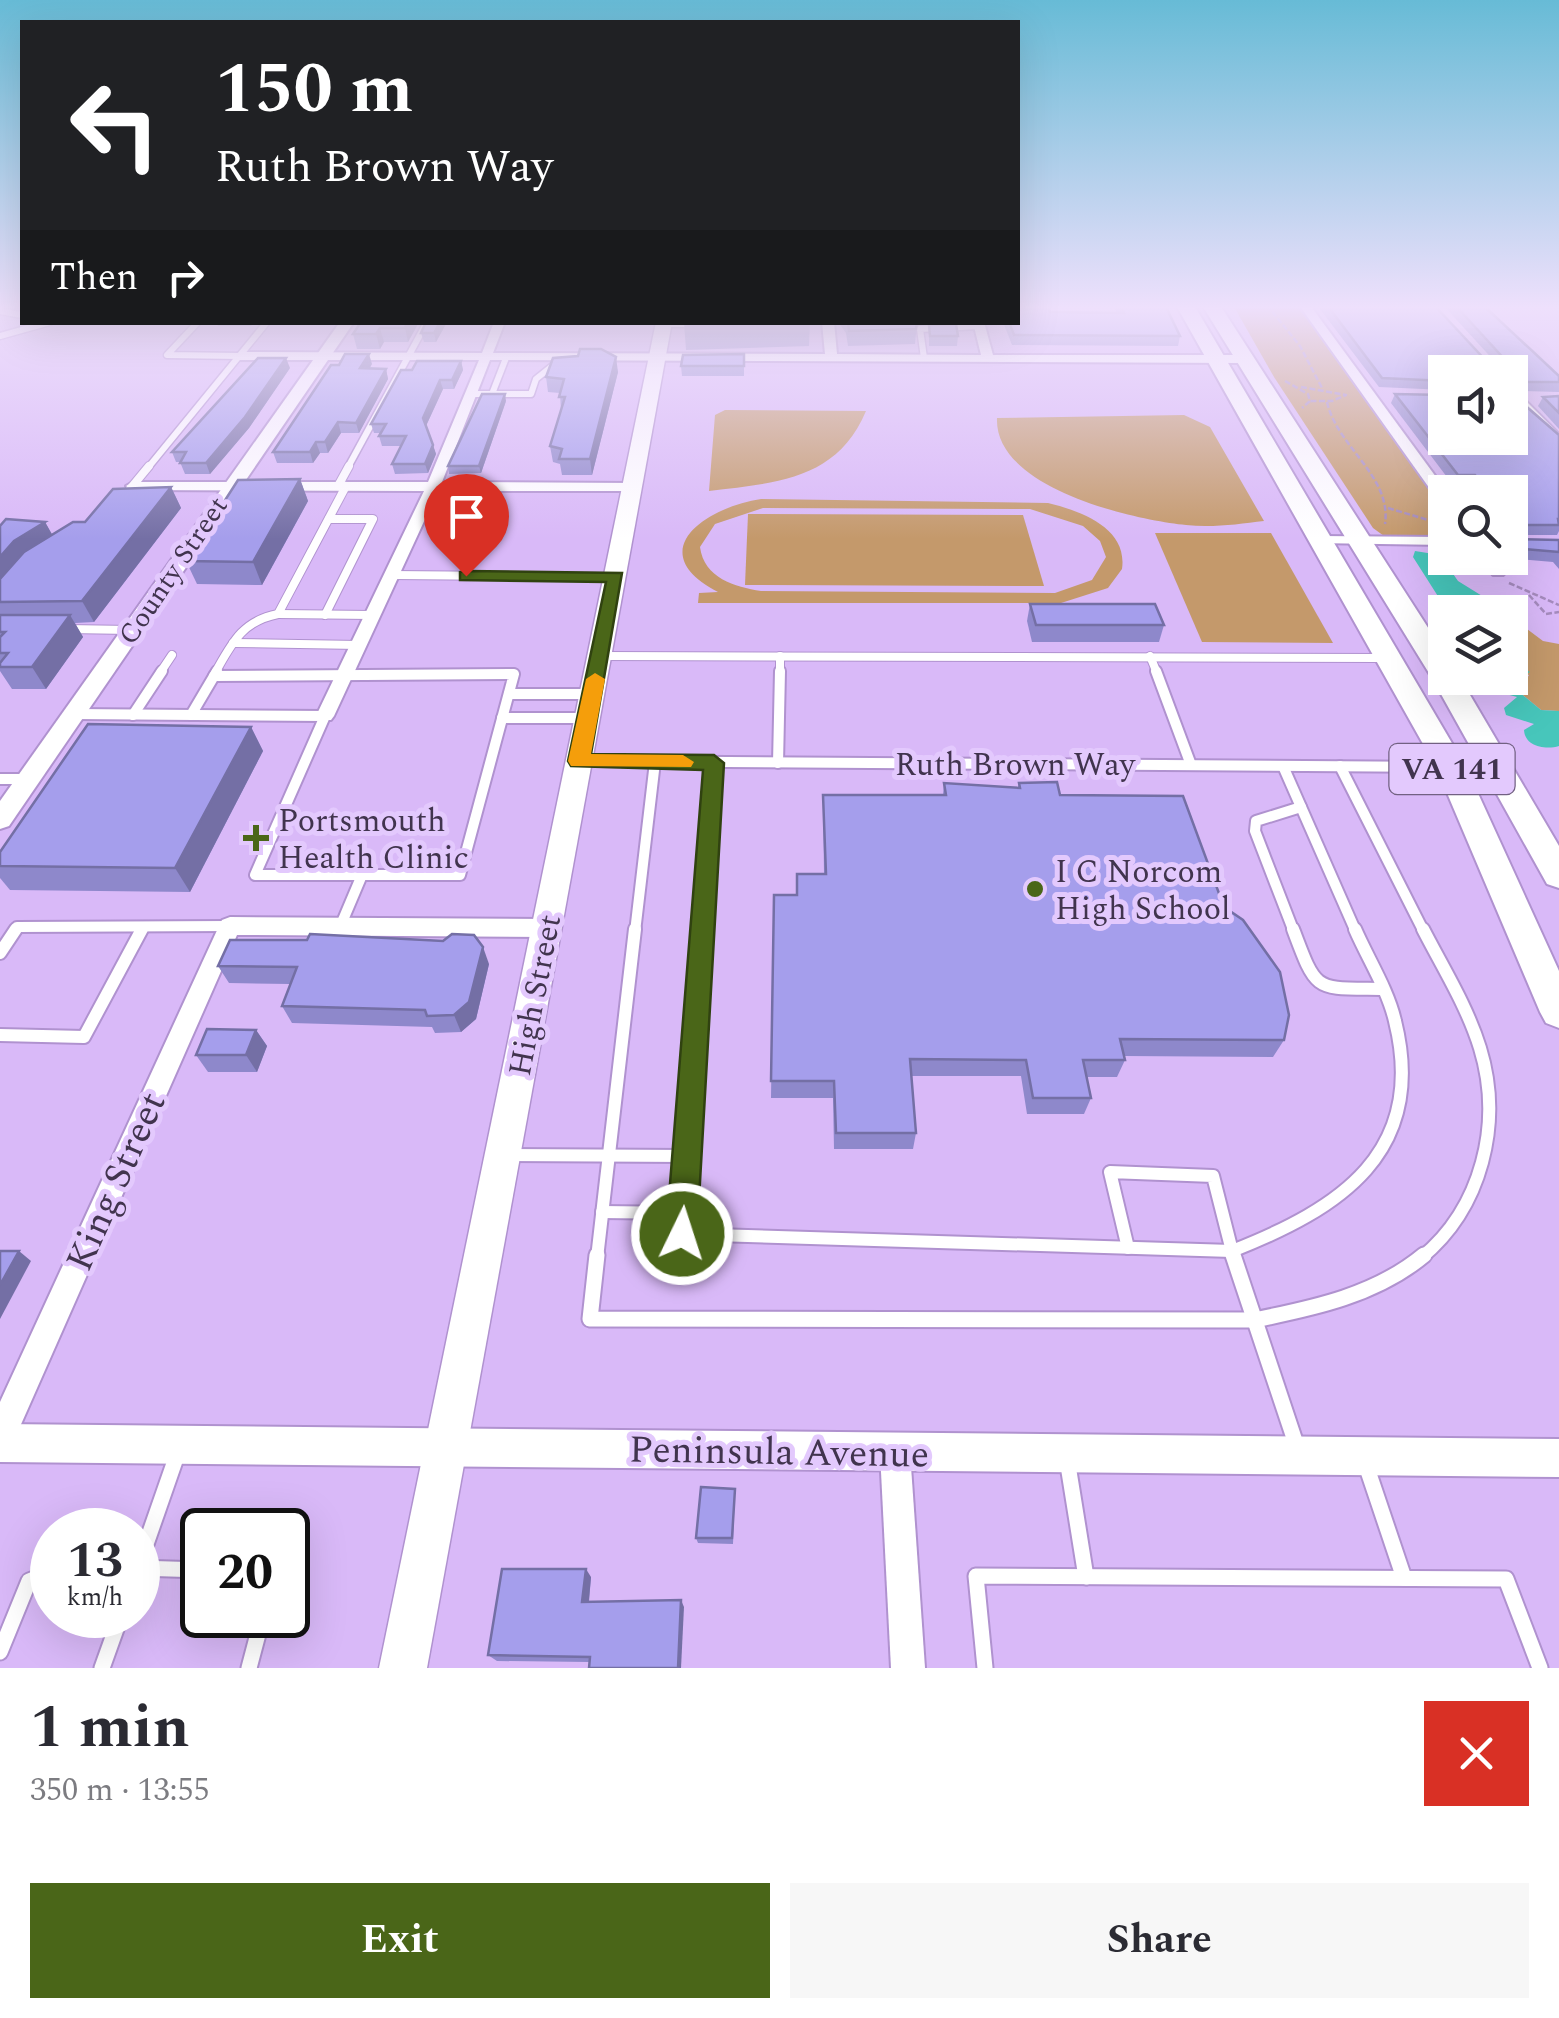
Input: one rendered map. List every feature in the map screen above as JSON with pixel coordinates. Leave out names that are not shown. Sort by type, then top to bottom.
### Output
[{"type":"main road","name":"High Street","points":[[403,1668],[654,383]]},
{"type":"main road","name":"VA 141","points":[[1228,383],[1451,767],[1559,1012]]},
{"type":"main road","name":"VA 141","points":[[1257,383],[1428,648]]},
{"type":"main road","name":"VA 141","points":[[1456,695],[1559,875]]},
{"type":"street","name":"County Street","points":[[0,820],[305,383]]},
{"type":"street","points":[[326,716],[433,487],[473,383]]},
{"type":"street","points":[[1360,383],[1428,477]]},
{"type":"street","points":[[1369,395],[1388,396]]},
{"type":"street","points":[[1528,397],[1546,399]]},
{"type":"street","points":[[1528,410],[1559,442]]},
{"type":"street","points":[[133,486],[634,488]]},
{"type":"street","points":[[1319,540],[1428,541]]},
{"type":"street","points":[[230,926],[547,928]]},
{"type":"street","name":"King Street","points":[[0,1439],[230,926]]},
{"type":"street","name":"Peninsula Avenue","points":[[0,1439],[446,1448],[1559,1458]]},
{"type":"street","points":[[895,1452],[908,1668]]},
{"type":"lane","points":[[120,500],[218,383]]},
{"type":"lane","points":[[278,614],[395,383]]},
{"type":"lane","points":[[492,394],[496,383]]},
{"type":"lane","points":[[469,394],[530,394],[534,383]]},
{"type":"lane","points":[[325,614],[373,519],[329,518]]},
{"type":"lane","points":[[391,576],[616,577]]},
{"type":"lane","points":[[191,715],[246,624],[278,614],[372,615]]},
{"type":"lane","points":[[56,629],[131,630]]},
{"type":"lane","points":[[233,643],[358,645]]},
{"type":"lane","points":[[134,714],[172,655]]},
{"type":"lane","points":[[600,656],[1390,658]]},
{"type":"lane","points":[[778,763],[780,656]]},
{"type":"lane","points":[[1150,656],[1191,764]]},
{"type":"lane","points":[[74,714],[326,716],[255,875],[460,875],[514,674],[214,676]]},
{"type":"lane","points":[[509,694],[590,706]]},
{"type":"lane","points":[[502,718],[590,706]]},
{"type":"lane","name":"Ruth Brown Way","points":[[579,761],[1451,767]]},
{"type":"lane","points":[[656,762],[590,1319],[1254,1320],[1317,1310],[1368,1292],[1409,1270],[1446,1236],[1476,1194],[1487,1146],[1488,1094],[1480,1047],[1340,766]]},
{"type":"lane","points":[[714,763],[682,1234],[1232,1251],[1288,1231],[1345,1197],[1380,1161],[1398,1109],[1406,1062],[1382,989],[1283,766]]},
{"type":"lane","points":[[0,780],[29,779]]},
{"type":"lane","points":[[1302,807],[1267,814],[1256,822],[1255,831],[1312,977],[1326,988],[1382,989]]},
{"type":"lane","points":[[340,927],[362,875]]},
{"type":"lane","points":[[0,953],[17,927],[230,926]]},
{"type":"lane","points":[[0,1035],[84,1037],[143,927]]},
{"type":"lane","points":[[503,1154],[687,1156]]},
{"type":"lane","points":[[1128,1248],[1110,1172],[1213,1176],[1232,1251],[1300,1456]]},
{"type":"lane","points":[[602,1212],[683,1213]]},
{"type":"lane","points":[[159,1508],[181,1444]]},
{"type":"lane","points":[[1066,1453],[1086,1576]]},
{"type":"lane","points":[[1363,1456],[1404,1578]]},
{"type":"lane","points":[[984,1668],[976,1576],[1506,1579],[1540,1668]]},
{"type":"lane","points":[[0,1652],[30,1582]]},
{"type":"lane","points":[[102,1668],[112,1638]]},
{"type":"lane","points":[[249,1668],[257,1638]]},
{"type":"path","points":[[1319,383],[1322,388]]},
{"type":"path","points":[[1299,387],[1346,395],[1327,402],[1310,401]]},
{"type":"path","points":[[1327,402],[1334,426],[1360,459],[1386,508],[1384,526],[1360,540]]},
{"type":"path","points":[[1386,508],[1428,520]]},
{"type":"path","points":[[1559,605],[1529,595],[1546,614],[1559,612]]},
{"type":"shaded area","points":[[1278,383],[1353,383],[1428,488],[1428,538],[1384,536],[1373,528]]},
{"type":"shaded area","points":[[725,410],[866,411],[854,434],[821,465],[780,480],[709,491],[715,415]]},
{"type":"shaded area","points":[[1184,415],[1210,427],[1264,521],[1186,525],[1134,516],[1071,496],[1018,464],[1002,442],[997,418]]},
{"type":"shaded area","points":[[761,499],[1048,503],[1087,517],[1110,532],[1122,555],[1122,569],[1108,588],[1061,603],[698,603],[699,593],[718,592],[695,577],[684,561],[683,547],[703,521]],"holes":[[[763,508],[1030,509],[1083,526],[1100,541],[1106,557],[1092,580],[1055,593],[761,591],[722,579],[708,566],[700,547],[715,524]]]},
{"type":"shaded area","points":[[748,514],[1023,515],[1044,586],[745,585]]},
{"type":"shaded area","points":[[1155,533],[1271,533],[1333,643],[1202,642]]},
{"type":"shaded area","points":[[1415,551],[1428,553],[1428,575],[1454,575],[1481,595],[1437,595],[1413,557]]},
{"type":"shaded area","points":[[1528,630],[1543,641],[1559,644],[1559,711],[1541,710],[1523,695],[1528,695]]},
{"type":"shaded area","points":[[1510,695],[1523,695],[1541,710],[1559,711],[1559,746],[1532,744],[1524,730],[1534,724],[1506,715],[1504,708],[1517,697]]},
{"type":"building","points":[[235,383],[269,383],[206,463],[180,463],[186,452],[172,452]]},
{"type":"building","points":[[319,383],[378,383],[356,423],[338,422],[325,442],[316,442],[310,452],[273,452]]},
{"type":"building","points":[[394,383],[439,383],[423,418],[433,445],[425,464],[392,464],[406,436],[379,436],[386,424],[371,424]]},
{"type":"building","points":[[563,383],[609,383],[590,459],[559,459],[562,449],[550,446],[565,397],[559,397]]},
{"type":"building","points":[[482,394],[505,394],[479,466],[448,466]]},
{"type":"building","points":[[1395,394],[1428,395],[1428,436]]},
{"type":"building","points":[[1559,396],[1559,413],[1543,397]]},
{"type":"building","points":[[1528,408],[1559,435],[1559,525],[1528,525],[1528,475],[1458,475],[1442,455],[1528,455]]},
{"type":"building","points":[[300,479],[253,562],[186,561],[238,480]]},
{"type":"building","points":[[171,487],[82,601],[0,602],[0,579],[24,552],[73,522],[85,522],[113,489]]},
{"type":"building","points":[[6,519],[45,522],[14,541],[0,557],[0,526]]},
{"type":"building","points":[[1528,539],[1559,540],[1559,552],[1528,549]]},
{"type":"building","points":[[1030,604],[1155,604],[1164,625],[1036,625]]},
{"type":"building","points":[[0,615],[70,615],[32,667],[0,667],[8,653],[0,653],[0,637],[5,632],[0,632]]},
{"type":"building","points":[[88,724],[251,727],[175,868],[0,866],[0,852]]},
{"type":"building","name":"I C Norcom High School","points":[[1057,782],[1060,795],[1183,796],[1224,907],[1243,920],[1280,972],[1289,1015],[1284,1040],[1120,1039],[1125,1060],[1083,1060],[1091,1098],[1033,1098],[1026,1060],[910,1059],[916,1133],[836,1133],[834,1081],[771,1081],[774,895],[797,895],[797,874],[826,874],[823,795],[946,795],[944,783],[1020,788],[1019,783]]},
{"type":"building","points":[[310,934],[443,941],[452,934],[474,935],[483,947],[469,1002],[454,1015],[427,1016],[425,1010],[282,1006],[297,967],[218,966],[230,940],[307,940]]},
{"type":"building","points":[[207,1029],[256,1030],[246,1055],[196,1055]]},
{"type":"building","points":[[0,1251],[19,1251],[0,1285]]},
{"type":"building","points":[[701,1487],[735,1489],[732,1538],[696,1538]]},
{"type":"building","points":[[502,1569],[586,1569],[582,1602],[681,1600],[678,1668],[589,1668],[590,1657],[488,1655]]},
{"type":"slow traffic","points":[[595,679],[579,761],[683,762]]},
{"type":"place","name":"Portsmouth Health Clinic","points":[[256,838]]},
{"type":"place","name":"I C Norcom High School","points":[[1035,889]]},
{"type":"route","points":[[466,576],[616,577],[579,761],[714,763],[682,1234]]}]
